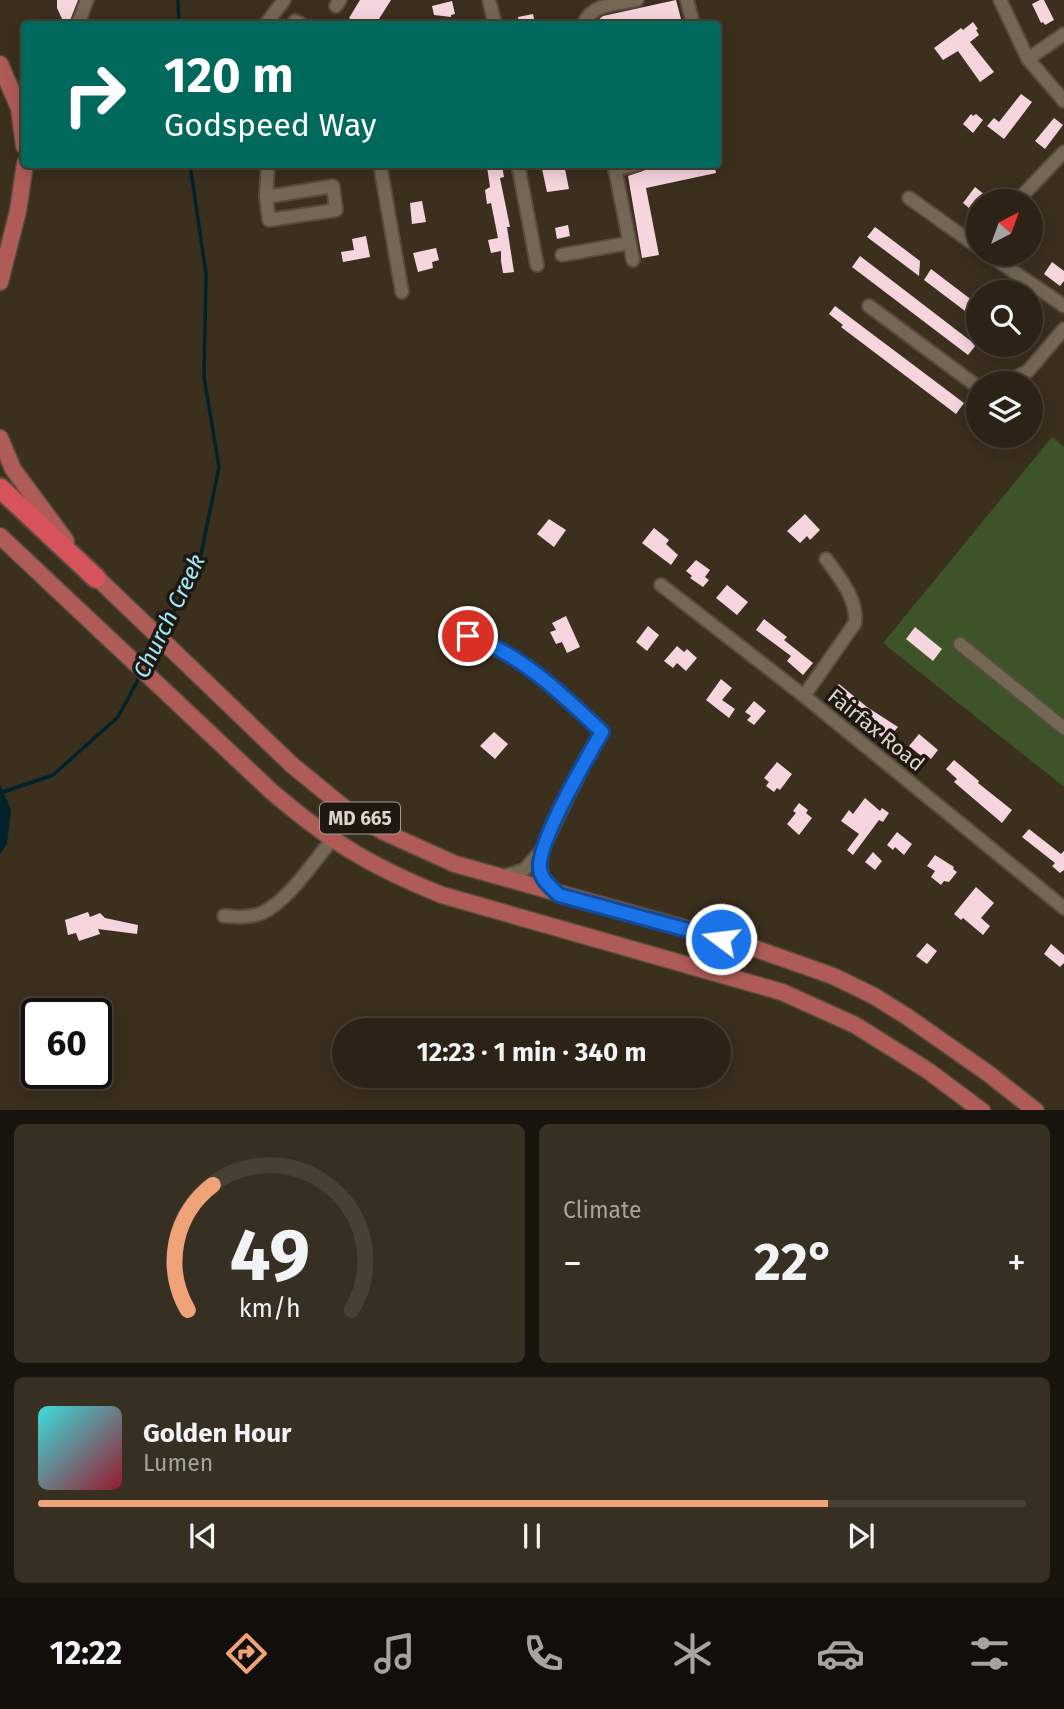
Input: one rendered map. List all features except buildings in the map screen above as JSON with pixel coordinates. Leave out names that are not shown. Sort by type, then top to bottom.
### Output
[{"type":"highway","name":"MD 665","points":[[0,488],[100,582]]},
{"type":"main road","points":[[0,64],[19,108],[21,123]]},
{"type":"main road","points":[[0,282],[20,202],[24,168]]},
{"type":"main road","points":[[0,438],[13,468],[28,491],[100,582]]},
{"type":"main road","name":"MD 665","points":[[0,536],[271,791],[332,840],[400,878],[442,895],[740,978],[817,1006],[888,1044],[981,1110]]},
{"type":"main road","name":"MD 665","points":[[100,582],[292,765],[347,810],[414,848],[455,864],[559,895],[748,946],[833,976],[874,996],[906,1016],[989,1074],[1035,1110]]},
{"type":"street","points":[[79,21],[87,0]]},
{"type":"street","points":[[268,21],[284,0]]},
{"type":"street","points":[[489,0],[494,21]]},
{"type":"street","points":[[585,21],[587,15],[594,10],[637,0]]},
{"type":"street","points":[[687,0],[690,21]]},
{"type":"street","points":[[1000,0],[1028,59],[1064,101]]},
{"type":"street","points":[[1028,59],[1064,34]]},
{"type":"street","points":[[1029,189],[1064,152]]},
{"type":"street","points":[[266,197],[333,186],[336,209],[269,220],[266,197],[270,168]]},
{"type":"street","points":[[381,168],[402,292]]},
{"type":"street","points":[[520,168],[537,265]]},
{"type":"street","points":[[615,168],[633,260]]},
{"type":"street","points":[[909,198],[966,238]]},
{"type":"street","points":[[562,255],[629,243]]},
{"type":"street","points":[[1006,266],[1064,306]]},
{"type":"street","points":[[869,306],[966,378]]},
{"type":"street","points":[[1027,371],[1064,329]]},
{"type":"street","points":[[804,696],[855,623],[857,610],[841,579],[826,559]]},
{"type":"street","name":"Fairfax Road","points":[[661,585],[804,696],[1064,908]]},
{"type":"street","points":[[468,636],[493,644],[564,695],[602,732],[542,850],[524,870],[501,877]]},
{"type":"street","points":[[960,645],[1064,728]]},
{"type":"street","points":[[224,916],[243,918],[272,907],[285,896],[332,840]]},
{"type":"street","points":[[542,850],[541,873],[559,895]]},
{"type":"green space","points":[[1052,437],[1064,447],[1064,787],[883,643]]},
{"type":"water","points":[[0,784],[11,810],[7,844],[0,854]]},
{"type":"waterway","name":"Church Creek","points":[[178,0],[179,21]]},
{"type":"waterway","name":"Church Creek","points":[[163,632],[199,564],[219,467],[204,377],[206,274],[191,168]]},
{"type":"waterway","name":"Church Creek","points":[[145,666],[158,642]]},
{"type":"waterway","name":"Church Creek","points":[[3,792],[53,775],[118,717],[140,676]]},
{"type":"route","points":[[468,636],[493,644],[564,695],[602,732],[542,850],[540,867],[546,881],[559,895],[721,939]]}]
